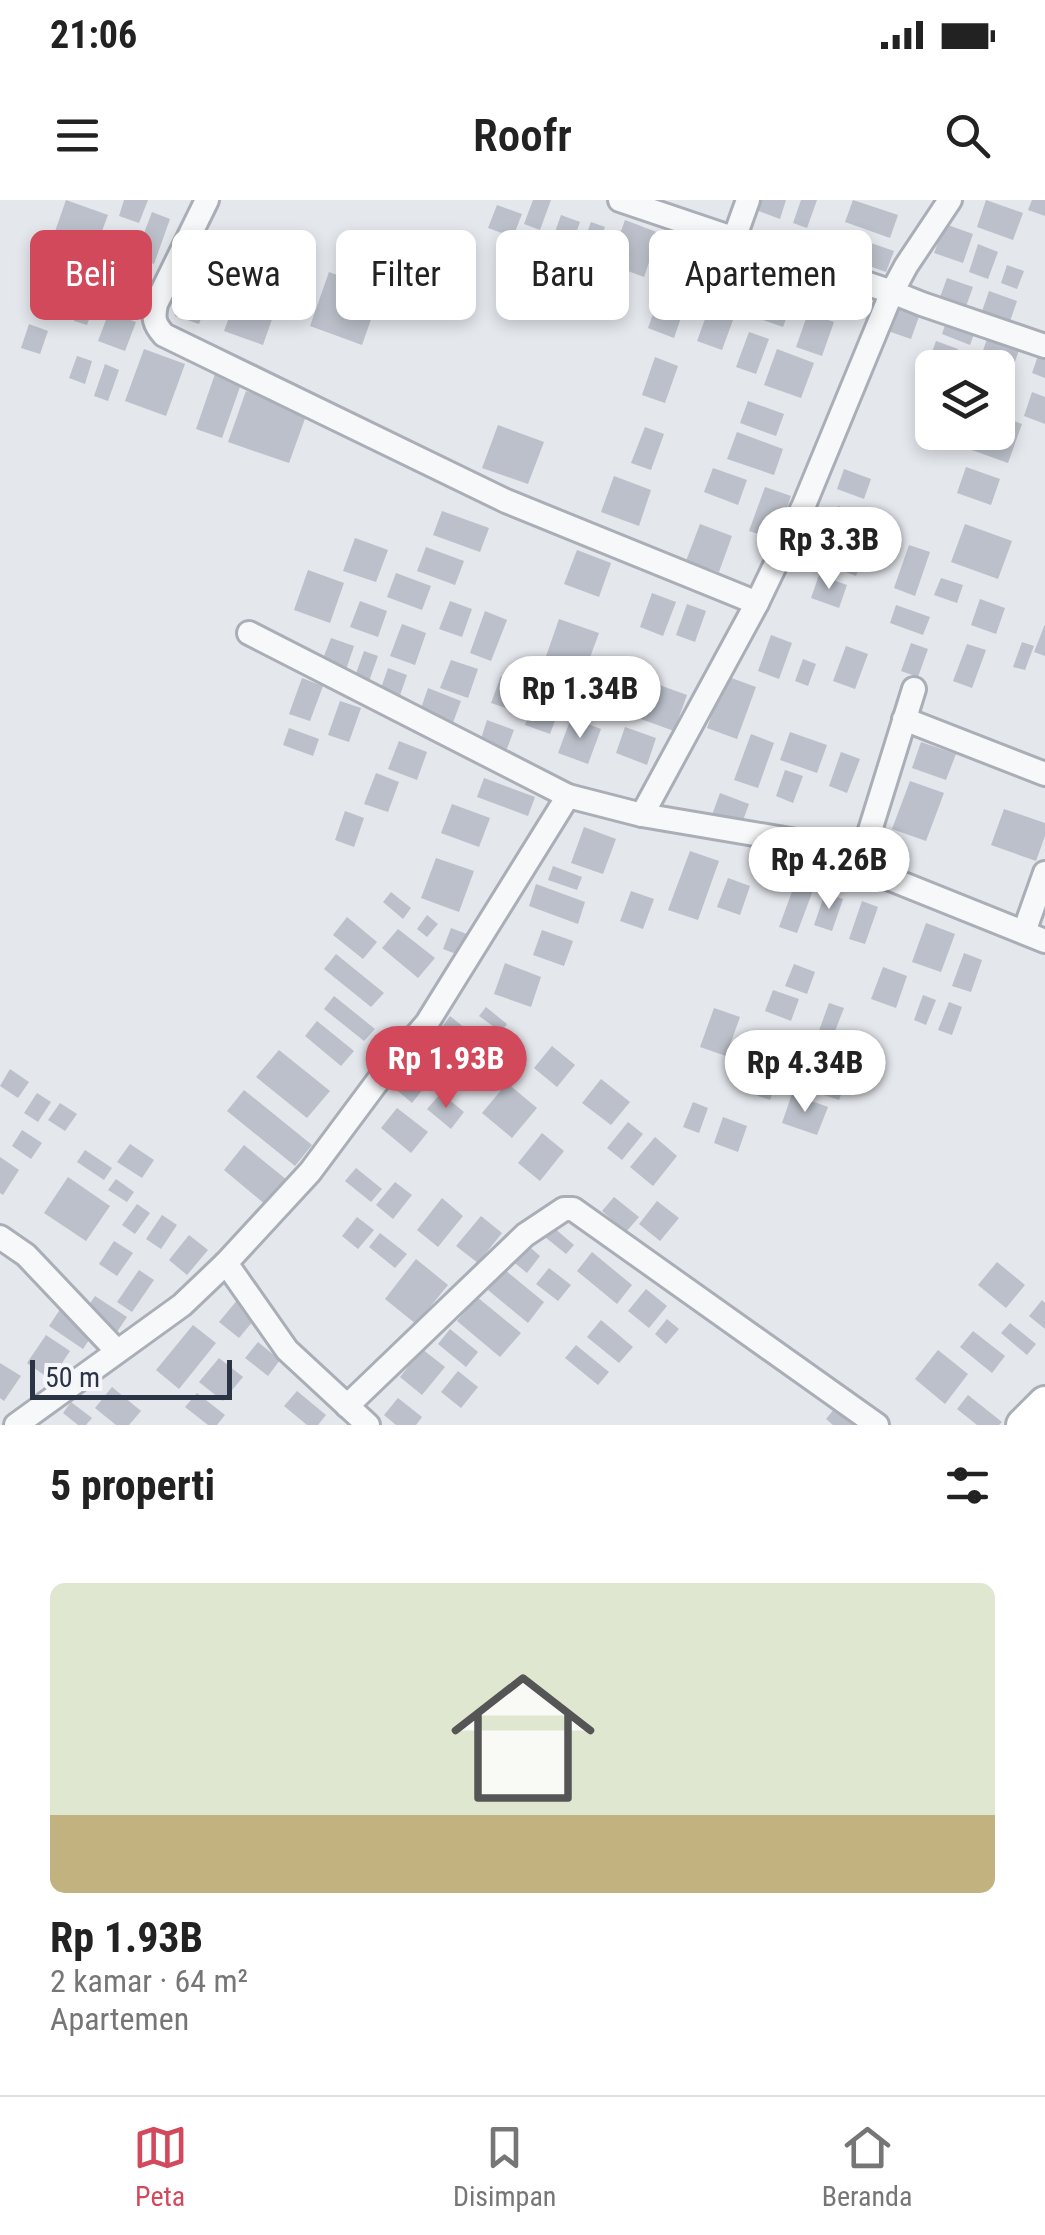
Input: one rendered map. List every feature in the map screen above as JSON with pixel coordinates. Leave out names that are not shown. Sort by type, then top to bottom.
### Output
[{"type":"street","points":[[208,200],[156,304],[153,318],[164,335],[506,501],[757,603]]},
{"type":"street","points":[[620,200],[708,230]]},
{"type":"street","points":[[737,230],[748,200]]},
{"type":"street","points":[[642,815],[757,603],[804,505],[892,292],[950,200]]},
{"type":"street","points":[[872,285],[1045,346]]},
{"type":"street","points":[[249,633],[568,796],[642,815],[796,841],[1034,937],[1045,873]]},
{"type":"street","points":[[859,866],[914,689]]},
{"type":"street","points":[[904,719],[1045,774]]},
{"type":"street","points":[[16,1425],[182,1305],[310,1172],[427,1023],[568,796]]},
{"type":"street","points":[[348,1406],[525,1235],[564,1209],[573,1209],[877,1425]]},
{"type":"street","points":[[0,1237],[26,1255],[117,1351]]},
{"type":"street","points":[[226,1263],[287,1350],[368,1425]]},
{"type":"building","points":[[66,200],[108,215],[102,230],[56,230]]},
{"type":"building","points":[[124,200],[148,200],[139,223],[119,216]]},
{"type":"building","points":[[533,200],[551,200],[540,230],[524,224]]},
{"type":"building","points":[[756,200],[786,200],[780,219],[753,209]]},
{"type":"building","points":[[801,200],[817,200],[807,228],[793,223]]},
{"type":"building","points":[[853,200],[898,215],[890,238],[845,222]]},
{"type":"building","points":[[986,200],[1023,213],[1013,240],[977,227]]},
{"type":"building","points":[[1032,200],[1045,200],[1045,216],[1028,210]]},
{"type":"building","points":[[497,205],[522,214],[516,230],[488,228]]},
{"type":"building","points":[[152,212],[170,219],[154,264],[152,230],[145,230]]},
{"type":"building","points":[[561,215],[580,222],[577,230],[556,230]]},
{"type":"building","points":[[625,220],[651,230],[644,277],[629,271],[629,230],[621,230]]},
{"type":"building","points":[[591,222],[605,227],[604,230],[588,230]]},
{"type":"building","points":[[945,224],[973,234],[963,263],[934,253]]},
{"type":"building","points":[[872,243],[894,251],[886,272],[872,267]]},
{"type":"building","points":[[978,244],[998,252],[988,279],[969,272]]},
{"type":"building","points":[[1007,265],[1024,271],[1017,289],[1001,283]]},
{"type":"building","points":[[329,272],[336,275],[336,320],[371,320],[362,345],[310,326],[316,320]]},
{"type":"building","points":[[947,278],[973,287],[965,309],[939,300]]},
{"type":"building","points":[[989,291],[1017,301],[1008,327],[980,317]]},
{"type":"building","points":[[895,302],[921,311],[911,339],[885,330]]},
{"type":"building","points":[[948,316],[977,326],[970,345],[942,334]]},
{"type":"building","points":[[106,320],[136,322],[125,351],[98,341]]},
{"type":"building","points":[[228,320],[272,320],[263,345],[224,331]]},
{"type":"building","points":[[651,320],[680,320],[674,338],[648,328]]},
{"type":"building","points":[[705,320],[733,320],[722,350],[697,341]]},
{"type":"building","points":[[763,320],[786,320],[783,327]]},
{"type":"building","points":[[806,320],[834,322],[822,356],[796,347]]},
{"type":"building","points":[[29,324],[48,331],[40,354],[21,348]]},
{"type":"building","points":[[749,332],[769,339],[756,374],[736,367]]},
{"type":"building","points":[[987,339],[1019,350],[1015,362],[1015,350],[983,350]]},
{"type":"building","points":[[936,341],[958,349],[958,350],[933,350]]},
{"type":"building","points":[[1041,347],[1045,348],[1045,378],[1032,373]]},
{"type":"building","points":[[144,349],[185,364],[166,416],[125,401]]},
{"type":"building","points":[[777,349],[814,363],[801,398],[764,385]]},
{"type":"building","points":[[77,356],[92,361],[85,384],[69,378]]},
{"type":"building","points":[[655,357],[678,366],[665,403],[642,395]]},
{"type":"building","points":[[105,364],[119,370],[108,401],[94,396]]},
{"type":"building","points":[[215,374],[241,384],[222,438],[196,429]]},
{"type":"building","points":[[246,391],[307,413],[289,463],[228,442]]},
{"type":"building","points":[[1032,392],[1045,397],[1045,424],[1024,416]]},
{"type":"building","points":[[748,401],[784,414],[776,436],[740,423]]},
{"type":"building","points":[[1015,421],[1022,424],[1015,444]]},
{"type":"building","points":[[498,425],[544,442],[528,484],[482,468]]},
{"type":"building","points":[[645,427],[664,434],[651,470],[631,463]]},
{"type":"building","points":[[737,432],[783,449],[774,475],[727,459]]},
{"type":"building","points":[[972,450],[1013,450],[1008,463]]},
{"type":"building","points":[[966,467],[1000,479],[991,505],[957,493]]},
{"type":"building","points":[[713,468],[747,480],[738,505],[704,492]]},
{"type":"building","points":[[844,469],[871,479],[864,499],[837,489]]},
{"type":"building","points":[[614,476],[651,490],[639,526],[601,512]]},
{"type":"building","points":[[765,487],[791,496],[776,540],[749,531]]},
{"type":"building","points":[[838,506],[857,513],[853,526],[833,519]]},
{"type":"building","points":[[442,511],[489,528],[480,552],[433,535]]},
{"type":"building","points":[[872,514],[893,522],[882,552],[861,545]]},
{"type":"building","points":[[700,524],[732,536],[719,572],[686,561]]},
{"type":"building","points":[[965,524],[1012,541],[998,579],[951,562]]},
{"type":"building","points":[[355,538],[388,550],[376,582],[343,571]]},
{"type":"building","points":[[909,545],[930,552],[915,596],[894,588]]},
{"type":"building","points":[[834,546],[863,557],[856,576],[827,565]]},
{"type":"building","points":[[426,547],[464,561],[455,585],[417,571]]},
{"type":"building","points":[[577,550],[611,563],[599,597],[564,584]]},
{"type":"building","points":[[308,570],[344,583],[330,623],[294,610]]},
{"type":"building","points":[[396,573],[431,586],[422,610],[387,597]]},
{"type":"building","points":[[819,575],[847,585],[839,608],[811,598]]},
{"type":"building","points":[[941,578],[963,585],[957,603],[934,595]]},
{"type":"building","points":[[652,593],[676,602],[663,636],[640,627]]},
{"type":"building","points":[[980,599],[1005,608],[996,634],[971,625]]},
{"type":"building","points":[[360,601],[387,611],[378,637],[350,627]]},
{"type":"building","points":[[450,601],[472,609],[462,637],[439,629]]},
{"type":"building","points":[[687,604],[706,611],[695,642],[676,635]]},
{"type":"building","points":[[896,605],[930,617],[923,635],[890,623]]},
{"type":"building","points":[[485,611],[507,620],[491,661],[470,653]]},
{"type":"building","points":[[559,619],[599,633],[582,679],[543,665]]},
{"type":"building","points":[[402,624],[426,633],[415,665],[390,656]]},
{"type":"building","points":[[1045,624],[1045,656],[1034,652]]},
{"type":"building","points":[[771,635],[792,643],[779,679],[758,671]]},
{"type":"building","points":[[331,638],[354,646],[346,670],[322,661]]},
{"type":"building","points":[[1022,642],[1034,646],[1025,670],[1013,667]]},
{"type":"building","points":[[911,643],[928,649],[918,677],[901,671]]},
{"type":"building","points":[[967,644],[986,650],[972,688],[953,681]]},
{"type":"building","points":[[846,646],[868,654],[855,689],[833,681]]},
{"type":"building","points":[[364,651],[378,656],[368,684],[354,679]]},
{"type":"building","points":[[803,659],[816,664],[808,686],[795,681]]},
{"type":"building","points":[[451,660],[478,669],[468,698],[440,688]]},
{"type":"building","points":[[388,668],[407,675],[398,701],[379,694]]},
{"type":"building","points":[[501,676],[523,684],[514,711],[491,703]]},
{"type":"building","points":[[726,676],[756,687],[737,739],[707,728]]},
{"type":"building","points":[[302,678],[323,686],[310,721],[289,714]]},
{"type":"building","points":[[640,678],[687,695],[674,731],[627,714]]},
{"type":"building","points":[[428,688],[461,701],[451,728],[418,717]]},
{"type":"building","points":[[537,693],[562,702],[550,734],[525,725]]},
{"type":"building","points":[[340,701],[361,708],[349,742],[328,735]]},
{"type":"building","points":[[571,718],[601,729],[588,764],[558,753]]},
{"type":"building","points":[[487,720],[514,730],[505,754],[479,745]]},
{"type":"building","points":[[625,727],[656,738],[647,765],[616,753]]},
{"type":"building","points":[[289,728],[319,739],[313,756],[283,745]]},
{"type":"building","points":[[790,732],[827,745],[817,773],[780,760]]},
{"type":"building","points":[[751,734],[774,743],[758,788],[734,780]]},
{"type":"building","points":[[399,741],[427,752],[417,780],[388,769]]},
{"type":"building","points":[[921,742],[956,754],[946,780],[912,768]]},
{"type":"building","points":[[841,752],[860,759],[847,793],[829,786]]},
{"type":"building","points":[[785,770],[803,776],[793,803],[776,796]]},
{"type":"building","points":[[376,773],[399,782],[388,812],[364,804]]},
{"type":"building","points":[[484,778],[535,797],[528,816],[477,797]]},
{"type":"building","points":[[910,781],[944,793],[926,841],[892,829]]},
{"type":"building","points":[[720,793],[749,804],[741,826],[712,815]]},
{"type":"building","points":[[452,804],[490,818],[479,847],[441,833]]},
{"type":"building","points":[[1004,809],[1045,823],[1036,861],[991,845]]},
{"type":"building","points":[[345,811],[364,818],[354,847],[335,840]]},
{"type":"building","points":[[584,827],[616,839],[603,874],[571,863]]},
{"type":"building","points":[[690,851],[719,861],[698,920],[668,910]]},
{"type":"building","points":[[436,858],[474,871],[459,912],[421,898]]},
{"type":"building","points":[[553,866],[582,877],[577,890],[548,880]]},
{"type":"building","points":[[728,878],[750,886],[740,915],[717,907]]},
{"type":"building","points":[[797,878],[815,885],[797,933],[779,927]]},
{"type":"building","points":[[536,884],[585,902],[578,924],[529,906]]},
{"type":"building","points":[[631,891],[654,899],[643,929],[620,921]]},
{"type":"building","points":[[391,892],[411,908],[403,919],[383,902]]},
{"type":"building","points":[[825,893],[843,899],[832,931],[814,925]]},
{"type":"building","points":[[862,901],[878,907],[865,944],[849,939]]},
{"type":"building","points":[[427,915],[438,924],[427,937],[417,929]]},
{"type":"building","points":[[347,917],[377,942],[363,959],[333,935]]},
{"type":"building","points":[[926,923],[955,934],[941,972],[912,962]]},
{"type":"building","points":[[451,928],[472,936],[464,957],[443,949]]},
{"type":"building","points":[[398,929],[435,958],[418,978],[382,948]]},
{"type":"building","points":[[542,930],[573,941],[564,966],[533,955]]},
{"type":"building","points":[[964,953],[982,960],[971,992],[952,986]]},
{"type":"building","points":[[336,954],[384,993],[371,1007],[324,969]]},
{"type":"building","points":[[505,963],[541,977],[531,1007],[494,994]]},
{"type":"building","points":[[794,964],[815,972],[807,994],[785,986]]},
{"type":"building","points":[[883,967],[907,976],[896,1008],[871,999]]},
{"type":"building","points":[[773,990],[799,999],[791,1021],[765,1011]]},
{"type":"building","points":[[923,995],[936,1000],[926,1025],[914,1020]]},
{"type":"building","points":[[334,996],[375,1029],[364,1041],[324,1009]]},
{"type":"building","points":[[949,1002],[962,1007],[952,1035],[938,1030]]},
{"type":"building","points":[[829,1003],[844,1008],[830,1044],[816,1039]]},
{"type":"building","points":[[486,1007],[507,1024],[501,1032],[479,1016]]},
{"type":"building","points":[[714,1008],[740,1017],[726,1056],[700,1047]]},
{"type":"building","points":[[450,1016],[466,1029],[455,1042],[440,1030]]},
{"type":"building","points":[[317,1021],[354,1051],[341,1066],[305,1036]]},
{"type":"building","points":[[484,1037],[506,1055],[485,1080],[463,1063]]},
{"type":"building","points":[[552,1046],[575,1065],[557,1087],[534,1068]]},
{"type":"building","points":[[279,1050],[330,1091],[307,1118],[256,1077]]},
{"type":"building","points":[[799,1053],[811,1057],[803,1079],[791,1075]]},
{"type":"building","points":[[835,1055],[853,1062],[839,1100],[821,1094]]},
{"type":"building","points":[[401,1063],[427,1084],[412,1103],[386,1081]]},
{"type":"building","points":[[766,1066],[780,1071],[770,1100],[755,1095]]},
{"type":"building","points":[[10,1069],[29,1082],[18,1098],[0,1086]]},
{"type":"building","points":[[601,1079],[630,1102],[611,1125],[582,1103]]},
{"type":"building","points":[[507,1083],[537,1108],[512,1138],[482,1113]]},
{"type":"building","points":[[244,1090],[312,1145],[295,1166],[227,1111]]},
{"type":"building","points":[[37,1093],[51,1102],[38,1122],[24,1113]]},
{"type":"building","points":[[441,1093],[464,1112],[451,1129],[427,1109]]},
{"type":"building","points":[[792,1094],[828,1107],[817,1135],[782,1123]]},
{"type":"building","points":[[693,1102],[708,1108],[699,1133],[683,1127]]},
{"type":"building","points":[[60,1103],[77,1114],[65,1131],[48,1120]]},
{"type":"building","points":[[397,1108],[428,1132],[411,1153],[381,1128]]},
{"type":"building","points":[[723,1117],[747,1126],[738,1152],[714,1143]]},
{"type":"building","points":[[628,1122],[643,1134],[622,1160],[607,1148]]},
{"type":"building","points":[[22,1130],[42,1143],[31,1159],[12,1146]]},
{"type":"building","points":[[542,1133],[564,1151],[540,1181],[518,1163]]},
{"type":"building","points":[[655,1137],[677,1156],[653,1186],[630,1167]]},
{"type":"building","points":[[130,1144],[154,1160],[142,1178],[117,1162]]},
{"type":"building","points":[[244,1145],[287,1180],[266,1205],[224,1170]]},
{"type":"building","points":[[85,1150],[112,1168],[104,1180],[77,1162]]},
{"type":"building","points":[[0,1157],[19,1170],[3,1195],[0,1193]]},
{"type":"building","points":[[356,1168],[382,1189],[371,1202],[345,1181]]},
{"type":"building","points":[[68,1177],[110,1206],[86,1241],[44,1213]]},
{"type":"building","points":[[116,1179],[134,1192],[127,1202],[108,1190]]},
{"type":"building","points":[[395,1182],[412,1195],[393,1219],[376,1205]]},
{"type":"building","points":[[614,1197],[639,1217],[626,1232],[602,1211]]},
{"type":"building","points":[[442,1198],[463,1216],[438,1247],[417,1230]]},
{"type":"building","points":[[657,1201],[679,1218],[660,1241],[639,1224]]},
{"type":"building","points":[[137,1204],[150,1213],[135,1234],[122,1225]]},
{"type":"building","points":[[162,1215],[177,1225],[161,1249],[146,1239]]},
{"type":"building","points":[[481,1216],[502,1233],[478,1263],[456,1246]]},
{"type":"building","points":[[357,1217],[374,1230],[358,1249],[342,1236]]},
{"type":"building","points":[[553,1227],[574,1245],[566,1254],[545,1237]]},
{"type":"building","points":[[380,1233],[407,1254],[395,1268],[369,1247]]},
{"type":"building","points":[[189,1235],[208,1250],[187,1275],[169,1260]]},
{"type":"building","points":[[114,1241],[133,1253],[117,1276],[99,1264]]},
{"type":"building","points":[[524,1242],[540,1256],[527,1273],[510,1259]]},
{"type":"building","points":[[592,1252],[632,1285],[617,1304],[577,1271]]},
{"type":"building","points":[[416,1259],[448,1285],[416,1324],[385,1299]]},
{"type":"building","points":[[997,1262],[1025,1285],[1006,1308],[978,1285]]},
{"type":"building","points":[[549,1268],[571,1285],[558,1301],[536,1284]]},
{"type":"building","points":[[139,1270],[154,1280],[132,1312],[117,1302]]},
{"type":"building","points":[[505,1270],[544,1302],[528,1323],[488,1290]]},
{"type":"building","points":[[646,1289],[667,1306],[649,1328],[628,1311]]},
{"type":"building","points":[[95,1296],[127,1317],[115,1335],[83,1314]]},
{"type":"building","points":[[477,1297],[521,1333],[500,1357],[457,1321]]},
{"type":"building","points":[[239,1298],[259,1314],[239,1338],[219,1322]]},
{"type":"building","points":[[1042,1300],[1045,1303],[1045,1329],[1029,1316]]},
{"type":"building","points":[[61,1308],[95,1331],[83,1349],[49,1326]]},
{"type":"building","points":[[667,1319],[679,1329],[666,1344],[655,1334]]},
{"type":"building","points":[[601,1320],[633,1347],[619,1363],[587,1337]]},
{"type":"building","points":[[1010,1323],[1036,1344],[1027,1355],[1001,1333]]},
{"type":"building","points":[[193,1325],[216,1343],[179,1389],[156,1370]]},
{"type":"building","points":[[450,1329],[478,1352],[466,1367],[438,1344]]},
{"type":"building","points":[[973,1331],[1005,1356],[992,1373],[960,1347]]},
{"type":"building","points":[[46,1335],[70,1351],[51,1380],[27,1363]]},
{"type":"building","points":[[258,1342],[280,1360],[268,1376],[245,1358]]},
{"type":"building","points":[[576,1345],[609,1372],[598,1385],[565,1358]]},
{"type":"building","points":[[422,1349],[445,1367],[422,1395],[400,1377]]},
{"type":"building","points":[[938,1350],[968,1374],[945,1404],[915,1379]]},
{"type":"building","points":[[219,1358],[243,1377],[223,1401],[199,1382]]},
{"type":"building","points":[[0,1363],[21,1376],[4,1401],[0,1398]]},
{"type":"building","points":[[458,1371],[478,1387],[461,1408],[441,1392]]},
{"type":"building","points":[[112,1387],[141,1411],[129,1425],[116,1425],[95,1408]]},
{"type":"building","points":[[297,1391],[326,1415],[318,1425],[307,1425],[284,1406]]},
{"type":"building","points":[[197,1393],[225,1415],[217,1425],[208,1425],[185,1407]]},
{"type":"building","points":[[968,1395],[1002,1422],[977,1425],[957,1409]]},
{"type":"building","points":[[398,1398],[422,1417],[416,1425],[396,1425],[384,1415]]},
{"type":"building","points":[[71,1402],[92,1418],[86,1425],[78,1425],[63,1413]]},
{"type":"building","points":[[840,1402],[869,1425],[833,1425],[826,1419]]}]
